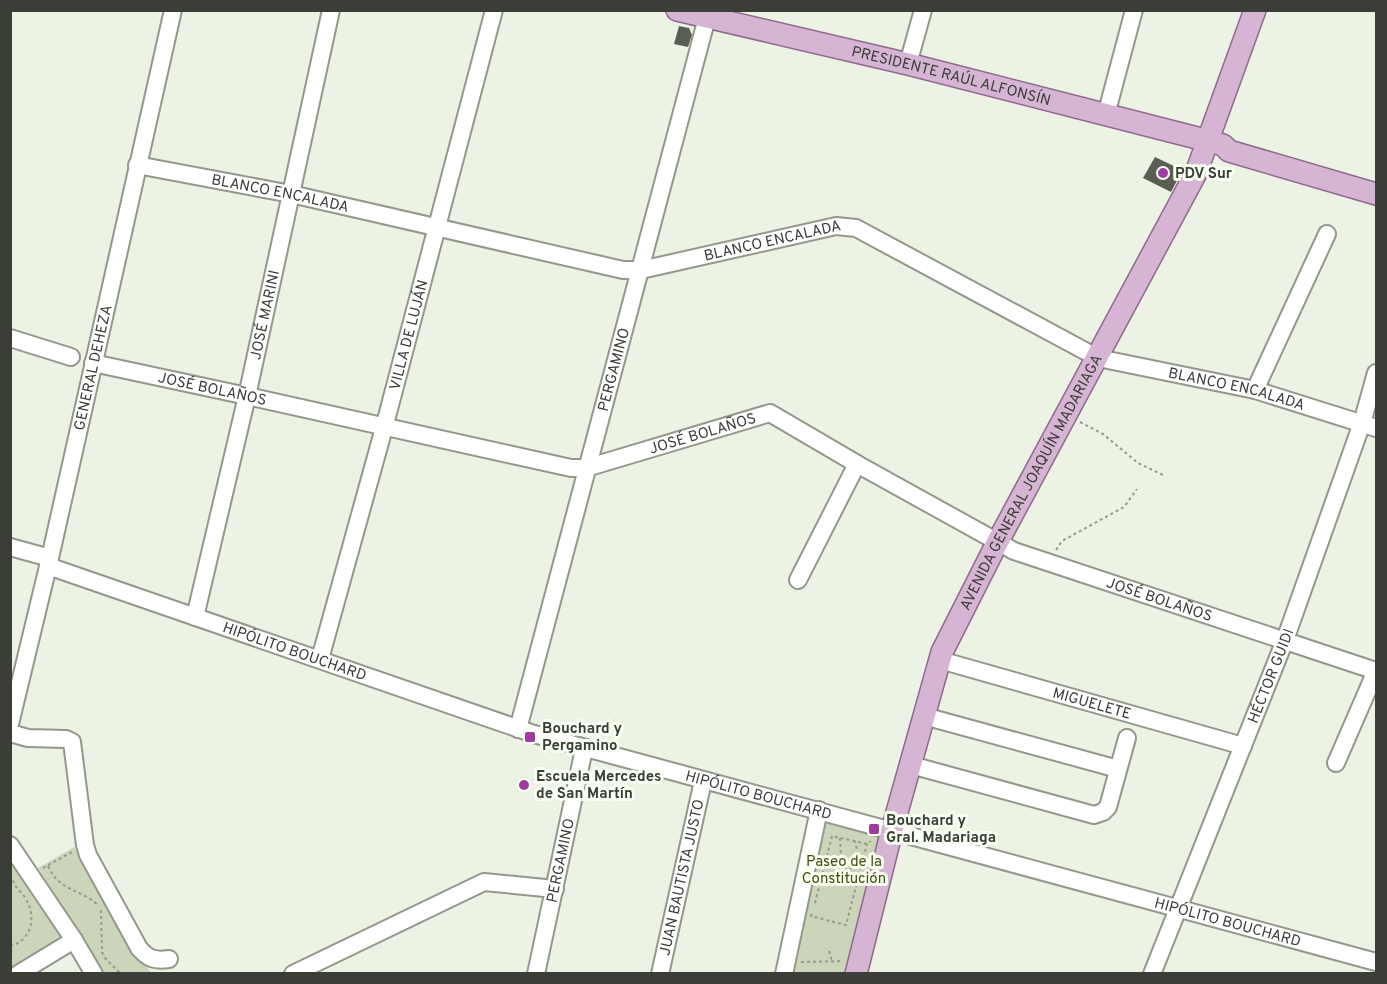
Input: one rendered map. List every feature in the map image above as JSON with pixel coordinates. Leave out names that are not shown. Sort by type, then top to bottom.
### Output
[{"type":"main road","name":"PRESIDENTE RAÚL ALFONSÍN","points":[[677,10],[707,14],[1216,143],[1229,151],[1377,194]]},
{"type":"main road","name":"AVENIDA GENERAL JOAQUÍN MADARIAGA","points":[[857,968],[888,829],[911,765],[940,660],[997,543],[1191,183],[1216,143],[1255,10]]},
{"type":"main road","name":"PRESIDENTE RAÚL ALFONSÍN","points":[[1216,143],[1233,142],[1377,181]]},
{"type":"street","name":"GENERAL DEHEZA","points":[[10,724],[49,562],[173,10]]},
{"type":"street","name":"JOSÉ MARINI","points":[[195,617],[247,396],[331,10]]},
{"type":"street","name":"VILLA DE LUJÁN","points":[[320,659],[384,428],[494,10]]},
{"type":"street","points":[[908,64],[923,10]]},
{"type":"street","points":[[1106,115],[1134,10]]},
{"type":"street","name":"PERGAMINO","points":[[518,729],[707,14]]},
{"type":"street","name":"BLANCO ENCALADA","points":[[137,165],[291,194],[623,270],[641,270],[848,225],[1098,358],[1255,390],[1369,426]]},
{"type":"street","points":[[1255,390],[1327,234]]},
{"type":"street","points":[[10,339],[71,357]]},
{"type":"street","name":"JOSÉ BOLAÑOS","points":[[93,363],[571,468],[586,468],[770,413],[1014,551],[1376,671]]},
{"type":"street","name":"HÉCTOR GUIDI","points":[[1152,974],[1369,426],[1377,373]]},
{"type":"street","points":[[798,580],[857,464]]},
{"type":"street","name":"HIPÓLITO BOUCHARD","points":[[10,547],[195,617],[518,729],[584,749],[819,810],[1377,962]]},
{"type":"street","name":"MIGUELETE","points":[[940,660],[1243,746]]},
{"type":"street","points":[[1336,763],[1376,671]]},
{"type":"street","points":[[924,716],[1118,769]]},
{"type":"street","points":[[10,733],[28,738],[66,739],[72,742],[85,844],[95,869],[139,948],[156,961],[169,959]]},
{"type":"street","points":[[911,765],[1094,815],[1103,812],[1108,807],[1127,738]]},
{"type":"street","name":"PERGAMINO","points":[[536,974],[584,749]]},
{"type":"street","name":"JUAN BAUTISTA JUSTO","points":[[660,974],[703,781]]},
{"type":"street","points":[[785,968],[819,810]]},
{"type":"street","points":[[10,845],[94,974]]},
{"type":"street","points":[[300,972],[484,882],[555,889]]},
{"type":"street","points":[[18,974],[74,940]]},
{"type":"path","points":[[1066,415],[1103,434],[1138,463],[1164,477]]},
{"type":"path","points":[[1048,562],[1062,541],[1124,507],[1137,489]]},
{"type":"path","points":[[867,844],[832,836],[811,916],[846,925],[867,844],[888,829]]},
{"type":"path","points":[[840,838],[841,858],[846,869],[861,867]]},
{"type":"path","points":[[855,841],[861,867]]},
{"type":"path","points":[[31,875],[85,844]]},
{"type":"path","points":[[48,866],[61,885],[99,905],[102,914],[102,952],[105,958],[122,974]]},
{"type":"path","points":[[10,875],[15,886],[28,902],[31,919],[26,938],[10,946]]},
{"type":"path","points":[[828,951],[832,962]]},
{"type":"path","points":[[785,968],[832,962],[857,968]]},
{"type":"green space","name":"Paseo de la Constitución","points":[[819,810],[892,830],[856,973],[784,974]]},
{"type":"green space","points":[[74,847],[151,973],[102,973],[38,868]]},
{"type":"green space","points":[[10,855],[65,937],[10,973]]},
{"type":"building","points":[[679,26],[689,28],[692,35],[688,47],[674,44]]},
{"type":"building","name":"PDV Sur","points":[[1155,157],[1178,168],[1180,175],[1171,192],[1143,178]]},
{"type":"place","name":"PDV Sur","points":[[1163,173]]},
{"type":"place","name":"Bouchard y Pergamino","points":[[530,737]]},
{"type":"place","name":"Escuela Mercedes de San Martín","points":[[524,785]]},
{"type":"place","name":"Bouchard y Gral. Madariaga","points":[[874,829]]}]
